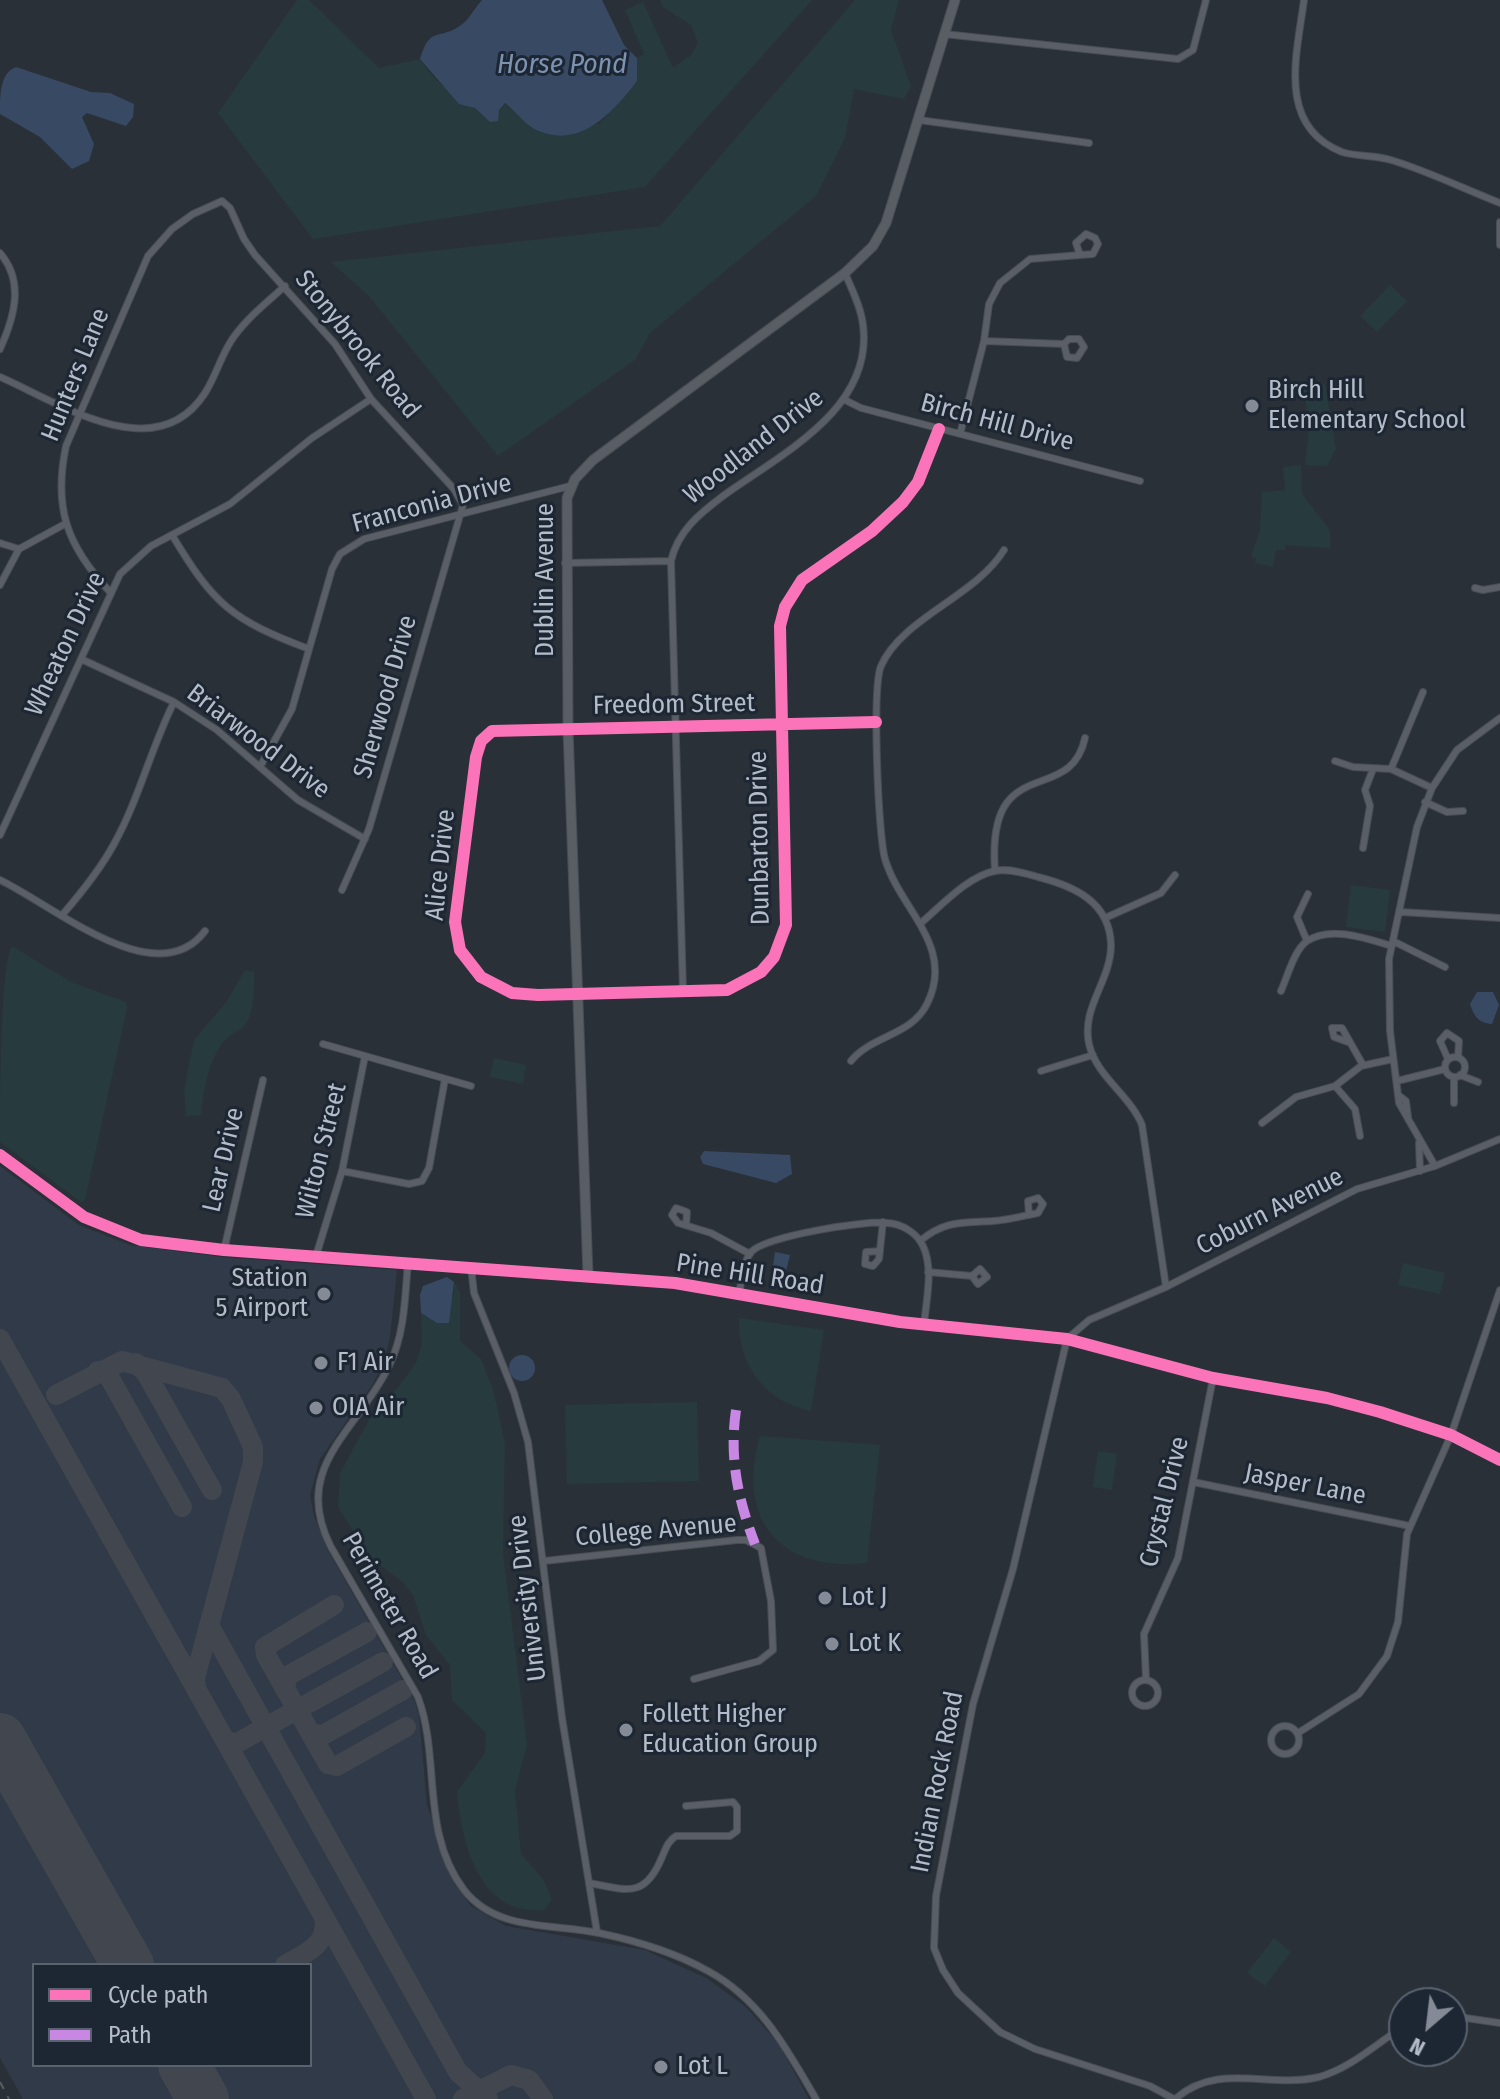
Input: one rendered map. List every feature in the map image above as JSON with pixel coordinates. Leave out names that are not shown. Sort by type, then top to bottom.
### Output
[{"type":"street","name":"Dublin Avenue","points":[[588,1275],[568,729],[565,509],[570,486],[593,460],[845,273],[880,234],[955,0]]},
{"type":"street","points":[[944,34],[1178,59],[1189,55],[1195,45],[1206,0]]},
{"type":"street","points":[[1304,0],[1294,90],[1302,117],[1313,132],[1327,145],[1347,153],[1389,159],[1500,203]]},
{"type":"street","points":[[919,120],[1089,143]]},
{"type":"street","name":"Stonybrook Road","points":[[222,201],[230,208],[255,255],[335,344],[371,399],[454,489],[463,505],[461,512]]},
{"type":"street","name":"Hunters Lane","points":[[63,525],[62,464],[79,412],[148,256],[172,229],[193,214],[222,201]]},
{"type":"street","points":[[1500,222],[1500,245]]},
{"type":"street","points":[[960,434],[984,341],[989,304],[1008,273],[1040,256],[1079,252]]},
{"type":"street","points":[[0,253],[13,275],[15,301],[0,349]]},
{"type":"street","name":"Woodland Drive","points":[[683,991],[671,561],[679,539],[700,513],[810,432],[845,400],[857,377],[864,346],[863,323],[845,273]]},
{"type":"street","points":[[0,377],[79,412],[133,431],[152,430],[177,420],[203,396],[244,324],[285,286]]},
{"type":"street","points":[[984,341],[1064,344]]},
{"type":"street","name":"Wheaton Drive","points":[[0,834],[110,592],[135,557],[230,504],[312,438],[371,399]]},
{"type":"street","name":"Birch Hill Drive","points":[[845,400],[861,408],[1140,481]]},
{"type":"street","name":"Dunbarton Drive","points":[[578,993],[727,990],[744,984],[761,972],[782,942],[786,925],[780,626],[792,592],[802,580],[872,531],[903,502],[918,482],[939,429]]},
{"type":"street","name":"Franconia Drive","points":[[261,765],[292,709],[332,569],[340,554],[364,539],[570,486]]},
{"type":"street","name":"Sherwood Drive","points":[[342,890],[365,839],[461,512]]},
{"type":"street","points":[[0,585],[19,549],[63,525],[95,577],[110,592]]},
{"type":"street","points":[[172,535],[203,585],[227,610],[267,634],[309,649]]},
{"type":"street","points":[[0,543],[19,549]]},
{"type":"street","points":[[851,1061],[863,1049],[909,1026],[925,1008],[936,975],[931,941],[890,872],[883,850],[876,722],[877,679],[886,656],[909,633],[988,572],[1004,550]]},
{"type":"street","points":[[565,563],[671,561]]},
{"type":"street","points":[[1475,588],[1500,587]]},
{"type":"street","name":"Briarwood Drive","points":[[81,659],[174,702],[261,765],[298,800],[365,839]]},
{"type":"street","points":[[1391,769],[1423,692]]},
{"type":"street","points":[[63,914],[92,880],[115,844],[174,702]]},
{"type":"street","points":[[1435,1166],[1419,1143],[1397,1081],[1388,986],[1393,944],[1425,802],[1457,750],[1500,718]]},
{"type":"street","name":"Freedom Street","points":[[568,729],[876,722]]},
{"type":"street","name":"Alice Drive","points":[[568,729],[497,730],[481,741],[455,922],[457,943],[466,962],[493,985],[519,994],[578,993]]},
{"type":"street","points":[[995,871],[995,826],[1005,803],[1018,790],[1072,767],[1078,761],[1085,738]]},
{"type":"street","points":[[1335,761],[1373,769],[1391,769],[1432,788]]},
{"type":"street","points":[[1363,848],[1370,806],[1365,790],[1373,769]]},
{"type":"street","points":[[1425,802],[1447,812],[1463,811]]},
{"type":"street","points":[[921,923],[956,893],[995,871],[1030,875],[1071,887],[1089,898],[1105,918],[1111,956],[1089,1014],[1088,1035],[1093,1055],[1132,1104],[1142,1125],[1166,1287]]},
{"type":"street","points":[[1105,918],[1161,893],[1175,875]]},
{"type":"street","points":[[0,880],[119,945],[145,955],[172,954],[189,948],[205,931]]},
{"type":"street","points":[[1307,941],[1297,917],[1308,894]]},
{"type":"street","points":[[1401,912],[1500,918]]},
{"type":"street","points":[[1307,941],[1348,934],[1393,944],[1445,967]]},
{"type":"street","points":[[1281,991],[1307,941]]},
{"type":"street","points":[[1445,1069],[1448,1059],[1440,1041],[1447,1033],[1459,1041],[1458,1057],[1465,1065],[1457,1076],[1454,1103]]},
{"type":"street","points":[[1348,1042],[1363,1065]]},
{"type":"street","points":[[323,1044],[471,1086]]},
{"type":"street","points":[[1041,1071],[1093,1055]]},
{"type":"street","name":"Wilton Street","points":[[316,1256],[342,1171],[365,1056]]},
{"type":"street","points":[[1448,1059],[1458,1057]]},
{"type":"street","points":[[1262,1123],[1296,1097],[1335,1086],[1363,1065],[1393,1059]]},
{"type":"street","points":[[1397,1081],[1445,1069],[1478,1082]]},
{"type":"street","points":[[342,1171],[409,1184],[422,1181],[429,1168],[445,1079]]},
{"type":"street","name":"Lear Drive","points":[[224,1250],[263,1080]]},
{"type":"street","points":[[1335,1086],[1355,1109],[1360,1136]]},
{"type":"street","name":"Coburn Avenue","points":[[1067,1339],[1089,1320],[1166,1287],[1357,1189],[1435,1166],[1500,1139]]},
{"type":"street","points":[[1419,1143],[1420,1171]]},
{"type":"street","name":"Pine Hill Road","points":[[0,1155],[56,1199],[107,1228],[141,1240],[224,1250],[588,1275],[739,1293],[924,1325],[1067,1339],[1213,1378],[1327,1398],[1451,1435],[1500,1460]]},
{"type":"street","points":[[920,1241],[950,1222],[993,1221],[1029,1215]]},
{"type":"street","points":[[880,1251],[883,1222]]},
{"type":"street","points":[[739,1293],[750,1254],[779,1240],[883,1222],[904,1228],[920,1241],[928,1272],[924,1325]]},
{"type":"street","points":[[686,1225],[711,1233],[750,1254]]},
{"type":"street","name":"Perimeter Road","points":[[408,1262],[402,1324],[390,1364],[326,1463],[316,1497],[323,1532],[418,1697],[424,1714],[435,1822],[464,1889],[476,1903],[499,1917],[597,1932],[679,1957],[710,1972],[740,1994],[769,2022],[816,2099]]},
{"type":"street","name":"University Drive","points":[[471,1267],[474,1293],[522,1416],[544,1561],[562,1718],[597,1932]]},
{"type":"street","points":[[928,1272],[972,1276]]},
{"type":"street","points":[[1298,1733],[1359,1694],[1387,1656],[1398,1622],[1410,1526],[1451,1435],[1500,1290]]},
{"type":"street","name":"Indian Rock Road","points":[[1067,1339],[1013,1569],[973,1704],[936,1896],[934,1948],[958,1993],[1000,2032],[1035,2049],[1159,2090],[1175,2099]]},
{"type":"street","name":"Crystal Drive","points":[[1146,1679],[1144,1634],[1178,1558],[1213,1378]]},
{"type":"street","name":"Jasper Lane","points":[[1193,1482],[1410,1526]]},
{"type":"street","name":"College Avenue","points":[[544,1561],[746,1540],[761,1548],[766,1561],[776,1645],[759,1661],[694,1679]]},
{"type":"street","name":"Crystal Drive","points":[[1146,1679],[1153,1682],[1158,1693],[1155,1701],[1144,1706],[1136,1702],[1132,1694],[1134,1685],[1146,1679]]},
{"type":"street","points":[[1291,1727],[1298,1733],[1299,1742],[1292,1752],[1279,1752],[1273,1746],[1272,1737],[1277,1729],[1291,1727]]},
{"type":"street","points":[[589,1883],[638,1889],[650,1881],[669,1840],[676,1836],[730,1836],[737,1831],[737,1807],[733,1802],[686,1806]]},
{"type":"street","points":[[1468,2018],[1500,2023]]},
{"type":"street","points":[[1175,2099],[1192,2086],[1216,2077],[1296,2080],[1323,2075],[1355,2060],[1388,2037]]},
{"type":"shaded area","points":[[0,1166],[79,1225],[130,1245],[221,1257],[397,1270],[390,1337],[384,1362],[372,1385],[320,1459],[310,1495],[314,1516],[327,1549],[414,1700],[419,1715],[427,1805],[455,1884],[471,1906],[506,1926],[645,1950],[708,1979],[746,2007],[779,2044],[809,2099],[23,2099],[0,2058]]},
{"type":"green space","points":[[297,0],[309,0],[379,68],[420,59],[445,88],[490,121],[504,103],[519,115],[599,124],[637,81],[637,58],[644,54],[625,10],[643,2],[673,68],[691,55],[698,43],[691,25],[663,7],[660,0],[812,0],[645,187],[313,239],[218,113]]},
{"type":"green space","points":[[855,0],[899,0],[891,30],[911,86],[904,99],[854,89],[845,138],[816,196],[650,333],[635,360],[498,456],[369,296],[331,262],[660,226]]},
{"type":"green space","points":[[1390,285],[1407,301],[1377,332],[1360,316]]},
{"type":"green space","points":[[1297,382],[1325,384],[1336,449],[1327,466],[1305,465],[1308,412]]},
{"type":"green space","points":[[1301,465],[1302,494],[1330,530],[1330,548],[1285,545],[1285,550],[1276,550],[1273,567],[1255,563],[1256,558],[1251,557],[1260,530],[1262,492],[1285,490],[1283,467]]},
{"type":"green space","points":[[1351,885],[1390,890],[1385,932],[1346,927]]},
{"type":"green space","points":[[12,946],[71,982],[126,1002],[85,1200],[81,1202],[0,1142],[3,1007]]},
{"type":"green space","points":[[245,970],[254,972],[250,1016],[243,1027],[224,1041],[215,1056],[206,1081],[201,1115],[186,1116],[184,1090],[194,1040],[227,1001]]},
{"type":"green space","points":[[494,1058],[526,1065],[523,1084],[490,1077]]},
{"type":"green space","points":[[1403,1263],[1445,1273],[1440,1294],[1398,1285]]},
{"type":"green space","points":[[454,1282],[460,1292],[460,1341],[481,1359],[493,1389],[505,1443],[503,1552],[527,1745],[515,1790],[521,1854],[544,1880],[552,1900],[544,1910],[522,1909],[504,1901],[489,1889],[478,1873],[464,1833],[457,1792],[485,1753],[486,1733],[452,1700],[450,1665],[426,1635],[413,1595],[403,1582],[370,1558],[338,1507],[340,1474],[353,1449],[380,1400],[396,1390],[416,1363],[422,1343],[421,1313],[437,1323],[454,1294]]},
{"type":"green space","points":[[739,1318],[824,1330],[811,1411],[780,1399],[757,1378],[743,1351]]},
{"type":"green space","points":[[697,1402],[699,1481],[567,1484],[565,1405]]},
{"type":"green space","points":[[760,1436],[880,1445],[867,1563],[836,1564],[810,1559],[789,1549],[772,1535],[760,1516],[754,1493],[754,1466]]},
{"type":"green space","points":[[1098,1451],[1117,1454],[1112,1490],[1093,1487]]},
{"type":"green space","points":[[1274,1938],[1291,1952],[1265,1986],[1247,1973]]},
{"type":"water","name":"Horse Pond","points":[[482,0],[602,0],[624,45],[637,58],[637,81],[607,115],[582,131],[569,135],[554,135],[535,129],[505,103],[499,110],[498,121],[490,122],[475,108],[459,104],[420,59],[432,38],[461,25]]},
{"type":"water","points":[[16,67],[91,92],[110,93],[134,104],[133,117],[126,126],[87,113],[82,117],[94,144],[89,161],[72,169],[40,137],[0,114],[4,79]]},
{"type":"water","points":[[1477,992],[1493,992],[1499,1005],[1492,1024],[1480,1020],[1473,1012],[1470,1004]]},
{"type":"water","points":[[704,1151],[790,1155],[792,1174],[776,1183],[703,1164],[700,1157]]},
{"type":"water","points":[[775,1252],[790,1255],[785,1275],[772,1272]]},
{"type":"water","points":[[447,1277],[454,1282],[449,1323],[437,1323],[421,1313],[420,1295],[423,1286]]},
{"type":"water","points":[[522,1355],[531,1359],[535,1368],[531,1377],[522,1381],[513,1377],[509,1368],[513,1359]]},
{"type":"taxiway","points":[[0,1339],[426,2099]]},
{"type":"taxiway","points":[[56,1395],[122,1361],[222,1388],[231,1399],[253,1447],[253,1462],[195,1678],[196,1689]]},
{"type":"taxiway","points":[[136,1363],[146,1373],[212,1490]]},
{"type":"taxiway","points":[[98,1371],[108,1375],[182,1507]]},
{"type":"taxiway","points":[[334,1605],[265,1647],[266,1655],[328,1764],[337,1766],[406,1727]]},
{"type":"taxiway","points":[[209,1625],[458,2072],[488,2099]]},
{"type":"taxiway","points":[[284,1688],[289,1675],[367,1632]]},
{"type":"taxiway","points":[[225,1741],[237,1743],[383,1662]]},
{"type":"taxiway","points":[[310,1733],[323,1735],[403,1690]]},
{"type":"taxiway","points":[[289,1963],[308,1952],[319,1941],[325,1927],[324,1917]]},
{"type":"taxiway","points":[[463,2099],[511,2075],[529,2080],[543,2099]]},
{"type":"runway","points":[[0,1739],[127,1963]]},
{"type":"runway","points":[[185,2067],[203,2099]]},
{"type":"railway","points":[[0,2082],[9,2099]]},
{"type":"marked path","points":[[736,1410],[736,1478],[755,1544]]},
{"type":"cycle path","points":[[876,722],[492,731],[481,741],[476,757],[455,922],[460,950],[481,977],[512,993],[538,995],[727,990],[761,972],[774,957],[786,925],[780,626],[785,607],[802,580],[872,531],[903,502],[918,482],[939,429]]},
{"type":"cycle path","points":[[0,1155],[84,1217],[141,1240],[224,1250],[675,1283],[900,1322],[1067,1339],[1213,1378],[1327,1398],[1380,1412],[1451,1435],[1500,1460]]},
{"type":"place","name":"Birch Hill Elementary School","points":[[1252,406]]},
{"type":"place","name":"Station 5 Airport","points":[[324,1294]]},
{"type":"place","name":"F1 Air","points":[[321,1363]]},
{"type":"place","name":"OIA Air","points":[[316,1408]]},
{"type":"place","name":"Lot J","points":[[825,1598]]},
{"type":"place","name":"Lot K","points":[[832,1644]]},
{"type":"place","name":"Follett Higher Education Group","points":[[626,1730]]},
{"type":"place","name":"Lot L","points":[[661,2067]]}]
